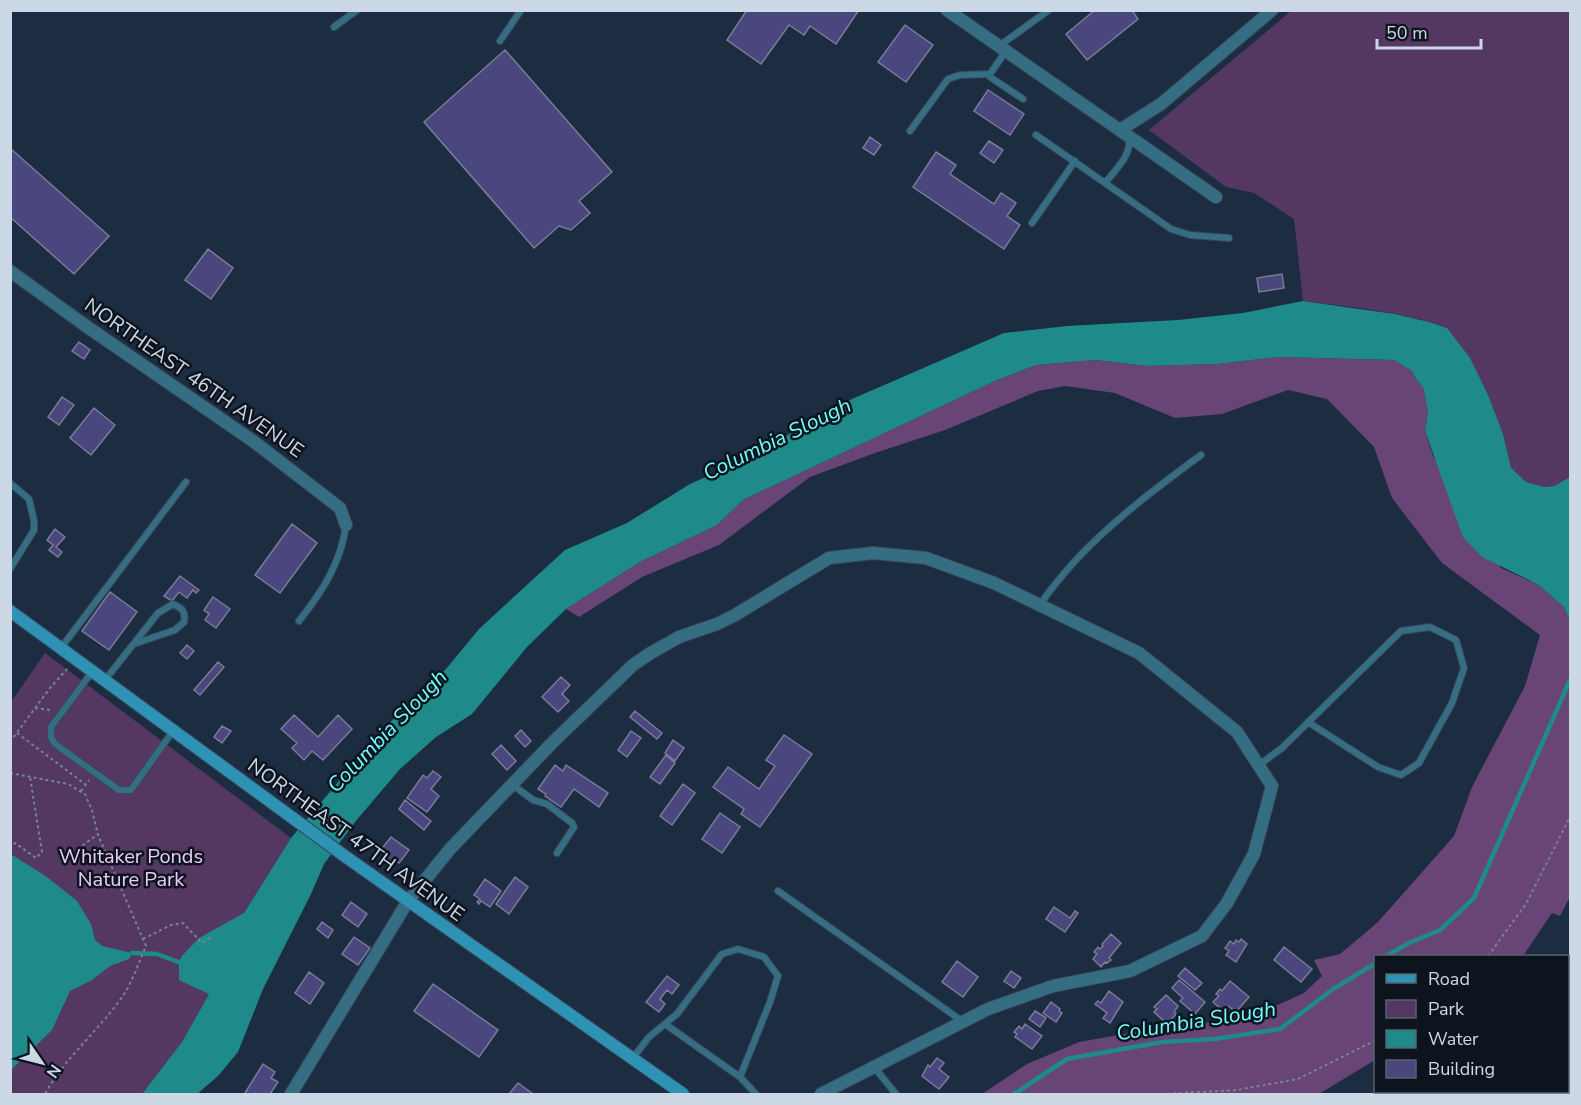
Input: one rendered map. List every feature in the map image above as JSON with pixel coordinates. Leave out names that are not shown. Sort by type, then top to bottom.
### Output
[{"type":"street","points":[[947,10],[1216,197]]},
{"type":"street","points":[[1124,133],[1272,10]]},
{"type":"street","name":"NORTHEAST 46TH AVENUE","points":[[10,271],[95,333],[253,441],[340,508],[346,525]]},
{"type":"street","points":[[291,1095],[408,901],[450,849],[553,742],[633,665],[649,654],[679,637],[735,615],[829,558],[873,553],[926,558],[994,583],[1139,653],[1237,732],[1272,786],[1254,854],[1231,895],[1202,936],[1130,971],[1053,986],[998,1005],[962,1021],[821,1095]]},
{"type":"street","name":"NORTHEAST 47TH AVENUE","points":[[10,611],[288,816],[683,1095]]},
{"type":"lane","points":[[334,27],[357,10]]},
{"type":"lane","points":[[500,41],[521,10]]},
{"type":"lane","points":[[990,74],[1002,49],[1049,10]]},
{"type":"lane","points":[[990,74],[990,77],[1023,99]]},
{"type":"lane","points":[[910,131],[948,79],[960,75],[990,74]]},
{"type":"lane","points":[[1105,183],[1128,152],[1130,145],[1124,133]]},
{"type":"lane","points":[[1036,135],[1170,229],[1190,235],[1229,238]]},
{"type":"lane","points":[[1032,223],[1075,161]]},
{"type":"lane","points":[[1040,606],[1049,590],[1096,539],[1142,498],[1201,455]]},
{"type":"lane","points":[[60,648],[186,482]]},
{"type":"lane","points":[[10,483],[29,499],[34,521],[34,530],[10,569]]},
{"type":"lane","points":[[299,621],[320,594],[336,564],[343,545],[346,525]]},
{"type":"lane","points":[[104,680],[153,618],[167,606],[173,604],[182,608],[185,615],[184,622],[175,630],[134,644]]},
{"type":"lane","points":[[1258,765],[1282,748],[1308,722],[1401,631],[1430,627],[1456,640],[1464,668],[1452,703],[1419,763],[1401,776],[1378,767],[1308,722]]},
{"type":"lane","points":[[92,672],[51,727],[51,737],[55,744],[94,773],[118,790],[130,790],[173,731]]},
{"type":"lane","points":[[512,784],[533,801],[547,804],[572,823],[574,827],[557,853]]},
{"type":"lane","points":[[778,891],[962,1021]]},
{"type":"lane","points":[[632,1059],[649,1037],[677,1014],[722,954],[738,950],[764,957],[778,976],[740,1077]]},
{"type":"lane","points":[[665,1024],[740,1077],[756,1095]]},
{"type":"lane","points":[[874,1067],[896,1095]]},
{"type":"path","points":[[10,742],[75,659]]},
{"type":"path","points":[[35,708],[62,712]]},
{"type":"path","points":[[17,733],[85,784]]},
{"type":"path","points":[[10,773],[68,784],[88,798],[98,835],[146,946],[120,1000],[60,1070],[45,1095]]},
{"type":"path","points":[[81,791],[94,773]]},
{"type":"path","points":[[10,849],[15,843],[36,858],[42,852],[30,777]]},
{"type":"path","points":[[1489,955],[1526,904],[1570,817]]},
{"type":"path","points":[[74,861],[83,845],[98,835]]},
{"type":"path","points":[[143,940],[171,925],[183,923],[202,943],[211,938]]},
{"type":"path","points":[[1161,1095],[1237,1090],[1298,1079],[1374,1041]]},
{"type":"green space","points":[[1291,11],[1570,11],[1570,477],[1554,486],[1545,487],[1526,482],[1510,468],[1503,434],[1447,328],[1394,314],[1303,301],[1294,219],[1254,193],[1226,187],[1149,130]]},
{"type":"green space","name":"Whitaker Ponds Nature Park","points":[[45,653],[291,838],[225,943],[209,994],[182,1042],[142,1094],[11,1094],[11,702]]},
{"type":"shaded area","points":[[1278,357],[1394,360],[1412,371],[1423,387],[1428,412],[1425,431],[1433,456],[1501,568],[1537,584],[1564,607],[1570,622],[1570,897],[1560,916],[1552,913],[1524,955],[1374,955],[1374,1061],[1319,1094],[982,1094],[1027,1064],[1079,1042],[1158,1028],[1230,1020],[1267,1010],[1304,993],[1322,976],[1314,960],[1340,954],[1377,923],[1454,836],[1472,787],[1525,686],[1540,635],[1442,563],[1392,498],[1374,447],[1327,399],[1288,390],[1222,414],[1175,418],[1115,393],[1065,386],[1038,391],[945,430],[810,477],[719,545],[642,577],[579,617],[566,609],[640,562],[717,525],[743,500],[995,381],[1036,365],[1095,360],[1148,366],[1217,364]]},
{"type":"water","points":[[1303,301],[1395,314],[1447,328],[1470,358],[1488,395],[1503,434],[1511,468],[1526,482],[1545,487],[1554,486],[1570,477],[1570,622],[1564,607],[1537,584],[1482,557],[1463,537],[1425,431],[1428,412],[1423,387],[1412,371],[1394,360],[1278,357],[1217,364],[1148,366],[1095,360],[1036,365],[995,381],[743,500],[717,525],[640,562],[566,609],[527,647],[472,714],[436,737],[400,769],[355,822],[324,864],[263,989],[238,1052],[218,1076],[197,1094],[142,1094],[182,1042],[209,994],[179,980],[179,962],[182,956],[199,938],[244,913],[291,838],[383,729],[446,669],[479,629],[565,550],[627,523],[690,484],[739,462],[852,399],[1004,333],[1067,326],[1178,320],[1243,313]]},
{"type":"water","points":[[11,855],[47,877],[77,901],[91,924],[95,940],[102,946],[132,953],[129,959],[110,966],[92,980],[70,991],[52,1030],[11,1070]]},
{"type":"building","points":[[747,10],[859,10],[836,44],[810,26],[804,35],[789,25],[761,64],[727,40]]},
{"type":"building","points":[[1095,10],[1132,10],[1138,19],[1087,60],[1066,34]]},
{"type":"building","points":[[905,25],[933,45],[906,82],[878,62]]},
{"type":"building","points":[[505,50],[612,172],[579,201],[590,213],[571,230],[559,226],[534,248],[424,122]]},
{"type":"building","points":[[988,90],[1024,114],[1010,135],[974,111]]},
{"type":"building","points":[[870,137],[881,145],[874,155],[863,148]]},
{"type":"building","points":[[989,141],[1003,150],[994,163],[980,153]]},
{"type":"building","points":[[10,148],[109,236],[74,274],[10,217]]},
{"type":"building","points":[[936,152],[956,165],[950,174],[994,204],[1001,193],[1016,203],[1007,216],[1020,225],[1004,249],[913,187]]},
{"type":"building","points":[[208,249],[233,268],[211,299],[185,280]]},
{"type":"building","points":[[1282,274],[1284,288],[1259,292],[1257,278]]},
{"type":"building","points":[[79,342],[90,350],[84,359],[72,351]]},
{"type":"building","points":[[62,397],[74,405],[59,425],[48,417]]},
{"type":"building","points":[[94,408],[115,425],[91,455],[70,438]]},
{"type":"building","points":[[292,524],[317,543],[280,593],[255,575]]},
{"type":"building","points":[[55,529],[65,537],[56,547],[62,552],[58,557],[49,550],[53,545],[47,540]]},
{"type":"building","points":[[180,576],[199,590],[196,593],[193,590],[187,598],[179,592],[172,601],[164,596]]},
{"type":"building","points":[[110,592],[137,612],[109,650],[82,631]]},
{"type":"building","points":[[213,597],[230,609],[216,628],[205,620],[209,614],[204,610]]},
{"type":"building","points":[[187,645],[194,651],[187,659],[180,653]]},
{"type":"building","points":[[218,662],[224,667],[200,695],[194,690]]},
{"type":"building","points":[[561,677],[570,685],[562,694],[569,701],[558,712],[542,697]]},
{"type":"building","points":[[635,711],[662,733],[657,739],[630,717]]},
{"type":"building","points":[[294,715],[318,737],[338,715],[352,729],[323,760],[312,751],[304,760],[292,748],[297,743],[281,729]]},
{"type":"building","points":[[222,726],[231,731],[222,743],[214,737]]},
{"type":"building","points":[[521,730],[531,741],[525,747],[515,736]]},
{"type":"building","points":[[631,731],[641,738],[627,757],[618,750]]},
{"type":"building","points":[[784,735],[812,754],[760,827],[741,814],[744,809],[713,787],[728,767],[759,789],[775,766],[766,760]]},
{"type":"building","points":[[673,740],[684,748],[675,761],[665,753]]},
{"type":"building","points":[[501,745],[516,761],[507,770],[492,754]]},
{"type":"building","points":[[666,755],[675,763],[660,784],[650,777]]},
{"type":"building","points":[[555,765],[563,771],[566,765],[608,793],[599,807],[574,789],[561,807],[545,796],[546,794],[538,789]]},
{"type":"building","points":[[433,771],[441,777],[431,789],[439,796],[427,812],[407,798],[423,775],[427,778]]},
{"type":"building","points":[[683,784],[695,793],[672,825],[660,816]]},
{"type":"building","points":[[405,800],[431,821],[424,830],[399,809]]},
{"type":"building","points":[[720,813],[740,827],[722,853],[702,839]]},
{"type":"building","points":[[391,837],[409,850],[399,863],[394,860],[392,863],[380,851]]},
{"type":"building","points":[[515,877],[528,887],[509,914],[496,904]]},
{"type":"building","points":[[485,879],[501,891],[490,907],[481,901],[479,904],[477,902],[480,899],[474,895]]},
{"type":"building","points":[[351,902],[367,914],[358,927],[342,915]]},
{"type":"building","points":[[1054,907],[1070,918],[1075,911],[1078,913],[1065,932],[1046,919]]},
{"type":"building","points":[[322,922],[333,930],[328,938],[317,929]]},
{"type":"building","points":[[1111,934],[1121,943],[1109,958],[1111,960],[1105,962],[1101,967],[1093,959],[1097,954],[1094,952],[1098,947],[1100,949],[1103,946],[1102,944]]},
{"type":"building","points":[[354,937],[370,948],[358,965],[342,954]]},
{"type":"building","points":[[1241,939],[1247,944],[1236,962],[1226,955],[1229,951],[1225,948],[1230,941],[1234,944],[1236,940],[1239,942]]},
{"type":"building","points":[[1284,947],[1312,969],[1301,982],[1274,960]]},
{"type":"building","points":[[957,961],[978,977],[963,997],[942,982]]},
{"type":"building","points":[[1185,968],[1202,983],[1195,990],[1178,976]]},
{"type":"building","points":[[1011,971],[1021,978],[1014,988],[1004,981]]},
{"type":"building","points":[[309,972],[324,983],[310,1004],[295,993]]},
{"type":"building","points":[[667,976],[679,985],[672,994],[667,990],[660,999],[665,1004],[659,1012],[646,1002]]},
{"type":"building","points":[[1179,980],[1205,1002],[1195,1014],[1180,1001],[1183,998],[1172,988]]},
{"type":"building","points":[[1230,981],[1249,997],[1236,1012],[1228,1006],[1223,1011],[1213,1002],[1219,996],[1216,994],[1220,989],[1222,991]]},
{"type":"building","points":[[433,984],[498,1030],[479,1057],[414,1011]]},
{"type":"building","points":[[1109,991],[1123,1002],[1110,1023],[1103,1018],[1107,1013],[1095,1004],[1098,1001],[1101,1003]]},
{"type":"building","points":[[1166,995],[1178,1006],[1174,1012],[1176,1014],[1167,1024],[1154,1012],[1157,1009],[1154,1007]]},
{"type":"building","points":[[1051,1002],[1062,1013],[1056,1022],[1043,1013]]},
{"type":"building","points":[[1035,1011],[1046,1018],[1040,1027],[1029,1019]]},
{"type":"building","points":[[1025,1024],[1042,1036],[1032,1049],[1015,1037],[1017,1034],[1014,1032],[1019,1026],[1022,1029]]},
{"type":"building","points":[[937,1058],[944,1063],[939,1069],[949,1077],[939,1089],[922,1076],[928,1065],[930,1067]]},
{"type":"building","points":[[263,1064],[275,1072],[271,1078],[278,1082],[270,1094],[245,1093]]},
{"type":"building","points":[[518,1083],[533,1094],[509,1094]]},
{"type":"waterway","name":"Columbia Slough","points":[[1388,955],[1440,930],[1474,898],[1570,680]]},
{"type":"waterway","points":[[132,953],[157,954],[184,964]]},
{"type":"waterway","name":"Columbia Slough","points":[[1014,1094],[1067,1059],[1162,1042],[1215,1039],[1280,1029],[1333,989],[1374,964]]}]
